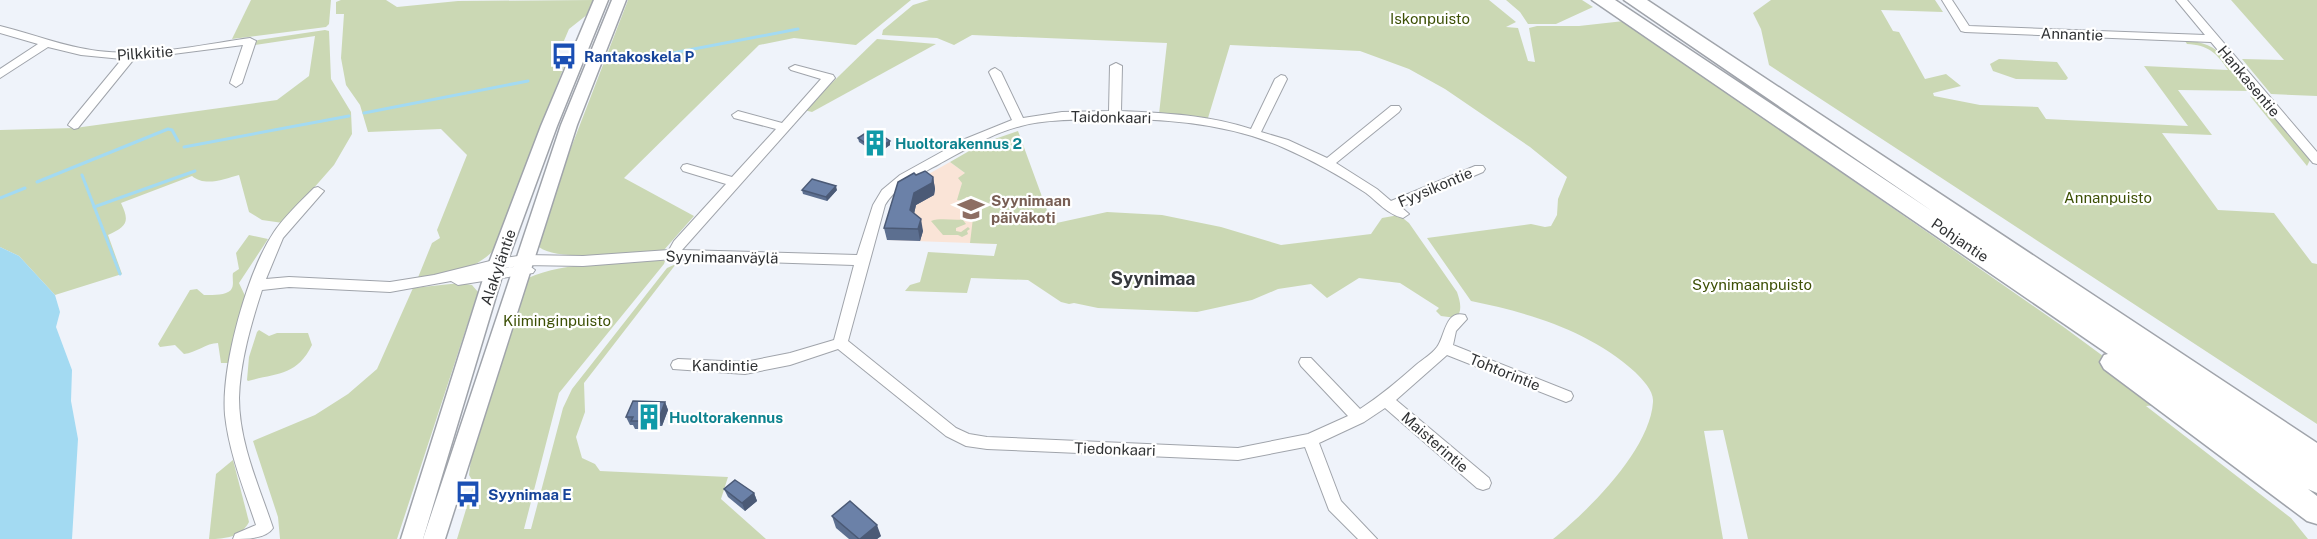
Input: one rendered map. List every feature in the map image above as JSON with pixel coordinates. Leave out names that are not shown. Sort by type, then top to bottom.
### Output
[{"type":"highway","name":"Pohjantie","points":[[1602,0],[2317,481]]},
{"type":"highway","name":"Pohjantie","points":[[1634,0],[2317,457]]},
{"type":"highway","points":[[1949,233],[2066,328],[2315,511]]},
{"type":"main road","name":"Alakyläntie","points":[[412,539],[496,270],[549,126],[601,0]]},
{"type":"main road","name":"Alakyläntie","points":[[434,539],[569,125],[619,0]]},
{"type":"street","name":"Annantie","points":[[1947,0],[1965,29],[2214,39]]},
{"type":"street","name":"Hankasentie","points":[[2181,0],[2317,160]]},
{"type":"street","name":"Pilkkitie","points":[[0,29],[83,52],[131,56],[250,41],[236,83]]},
{"type":"street","points":[[0,74],[47,43]]},
{"type":"street","points":[[74,125],[131,56]]},
{"type":"street","points":[[1115,115],[1116,66]]},
{"type":"street","points":[[673,254],[679,244],[830,78],[795,68]]},
{"type":"street","points":[[995,72],[1019,122]]},
{"type":"street","points":[[1255,132],[1281,79]]},
{"type":"street","points":[[1328,163],[1395,108]]},
{"type":"street","points":[[738,115],[784,127]]},
{"type":"street","name":"Taidonkaari","points":[[861,260],[879,205],[892,187],[969,142],[1019,122],[1062,116],[1115,115],[1185,118],[1255,132],[1328,163],[1373,192],[1384,204],[1403,214]]},
{"type":"street","points":[[687,168],[735,182]]},
{"type":"street","name":"Fyysikontie","points":[[1391,206],[1479,169]]},
{"type":"street","points":[[241,539],[265,528],[240,450],[232,399],[235,366],[261,271],[279,234],[318,191]]},
{"type":"street","name":"Syynimaanväylä","points":[[258,285],[289,282],[390,287],[434,280],[474,279],[496,270],[523,266],[673,254],[861,260]]},
{"type":"street","points":[[840,343],[861,260]]},
{"type":"street","name":"Tiedonkaari","points":[[840,343],[915,405],[966,440],[1238,454],[1310,440],[1359,418],[1386,400],[1445,348],[1450,329],[1460,319]]},
{"type":"street","name":"Kandintie","points":[[678,365],[745,368],[790,359],[840,343]]},
{"type":"street","name":"Tohtorintie","points":[[1445,348],[1566,396]]},
{"type":"street","points":[[1306,362],[1359,418]]},
{"type":"street","name":"Maisterintie","points":[[1386,400],[1483,483]]},
{"type":"street","points":[[1310,440],[1335,505],[1369,539]]},
{"type":"shaded area","name":"Syynimaan päiväkoti","points":[[950,162],[965,173],[961,187],[1028,245],[887,240],[909,185]]},
{"type":"green space","points":[[251,0],[331,0],[329,24],[326,27],[232,39]]},
{"type":"green space","points":[[386,0],[397,7],[458,1],[594,0],[588,14],[569,29],[554,64],[565,64],[493,251],[476,264],[458,271],[417,280],[432,243],[440,238],[437,230],[467,155],[441,129],[368,132],[360,105],[346,85],[341,58],[344,14],[336,14],[336,2]]},
{"type":"green space","points":[[628,0],[911,0],[856,45],[794,38],[759,45],[624,178],[694,216],[664,250],[580,256],[549,252],[539,247],[549,205]]},
{"type":"green space","name":"Syynimaanpuisto","points":[[929,0],[1489,0],[1516,22],[1506,27],[1518,28],[1528,61],[1535,62],[1529,28],[1624,21],[2065,328],[2168,404],[2146,406],[2291,518],[2308,539],[1748,539],[1723,430],[1704,431],[1723,539],[1553,539],[1583,513],[1629,459],[1649,421],[1653,402],[1652,394],[1635,372],[1599,345],[1537,318],[1471,301],[1427,238],[1531,224],[1551,226],[1557,215],[1558,199],[1567,177],[1530,147],[1445,89],[1409,69],[1360,51],[1230,45],[1208,118],[1159,114],[1167,43],[972,35],[954,45],[937,38],[882,35],[883,30],[913,5]]},
{"type":"green space","name":"Iskonpuisto","points":[[1506,0],[1582,0],[1593,7],[1556,24],[1528,24],[1520,12]]},
{"type":"green space","name":"Annanpuisto","points":[[1771,0],[1935,0],[1943,12],[1881,10],[1893,31],[1899,32],[1925,79],[1946,74],[1961,86],[1933,93],[1934,96],[1980,105],[2038,107],[2046,119],[2188,126],[2144,66],[2228,70],[2211,51],[2201,46],[2187,44],[2185,41],[2208,45],[2217,50],[2253,91],[2178,90],[2212,135],[2162,133],[2218,210],[2274,213],[2312,263],[2317,264],[2317,424],[1769,65],[1761,29],[1753,13]]},
{"type":"green space","points":[[2231,0],[2317,0],[2317,96],[2271,94],[2242,59],[2284,60]]},
{"type":"green space","points":[[329,31],[331,79],[351,112],[352,134],[334,165],[283,223],[262,220],[249,212],[239,175],[209,182],[192,176],[121,203],[125,223],[108,235],[122,274],[55,295],[19,256],[0,247],[0,130],[75,128],[277,100],[309,76],[315,36],[255,45],[253,43],[258,40]]},
{"type":"green space","points":[[877,39],[936,44],[812,112],[804,110]]},
{"type":"green space","points":[[1999,59],[2057,62],[2068,78],[2066,80],[2016,79],[1993,71],[1990,64]]},
{"type":"green space","points":[[2250,96],[2260,101],[2310,160],[2307,166]]},
{"type":"green space","points":[[1018,131],[1052,224],[1107,212],[1162,215],[1221,227],[1281,245],[1371,234],[1382,218],[1399,215],[1409,223],[1457,292],[1460,312],[1456,318],[1441,316],[1436,311],[1439,308],[1400,283],[1359,278],[1327,298],[1311,284],[1278,289],[1252,300],[1197,312],[1098,308],[1069,304],[1061,302],[1028,280],[971,278],[967,293],[905,291],[910,285],[920,282],[928,252],[994,256],[997,244],[970,243],[973,218],[963,220],[966,224],[956,228],[956,231],[961,232],[968,227],[970,229],[967,231],[968,234],[962,237],[943,235],[931,221],[960,220],[975,214],[972,198],[966,197],[964,201],[957,200],[962,183],[958,178],[965,173],[950,162],[983,143]]},
{"type":"green space","points":[[249,235],[268,239],[239,283],[247,300],[229,363],[221,363],[218,343],[184,354],[175,345],[160,347],[158,344],[190,290],[197,289],[204,295],[230,291],[233,286],[233,273],[239,269],[236,253]]},
{"type":"green space","name":"Kiiminginpuisto","points":[[665,261],[664,264],[559,393],[524,529],[531,529],[563,408],[572,389],[667,268],[676,264],[584,383],[585,412],[576,437],[582,458],[595,464],[600,471],[728,477],[721,499],[766,539],[457,539],[474,483],[469,475],[473,442],[528,278],[559,268]]},
{"type":"green space","points":[[460,283],[472,285],[478,292],[397,539],[280,539],[278,517],[253,441],[315,415],[348,394],[377,369],[413,288]]},
{"type":"green space","points":[[259,330],[269,336],[277,333],[308,333],[312,345],[300,363],[293,368],[248,381],[249,357]]},
{"type":"green space","points":[[233,460],[249,522],[237,534],[209,539],[216,474]]},
{"type":"water","points":[[0,247],[19,256],[55,295],[60,312],[56,327],[72,370],[71,401],[78,439],[72,539],[0,539]]},
{"type":"building","name":"Huoltorakennus 2","points":[[872,129],[890,141],[876,150],[858,138]]},
{"type":"building","points":[[925,171],[933,177],[932,183],[914,193],[910,210],[921,219],[918,229],[884,228],[898,182],[914,173],[916,175]]},
{"type":"building","points":[[812,179],[836,186],[826,197],[802,190]]},
{"type":"building","points":[[633,401],[665,402],[659,418],[631,421],[633,417],[626,417]]},
{"type":"building","points":[[735,480],[754,493],[742,503],[724,489]]},
{"type":"building","points":[[850,501],[877,525],[860,539],[832,516]]},
{"type":"waterway","points":[[626,62],[798,29]]},
{"type":"waterway","points":[[364,113],[528,81]]},
{"type":"waterway","points":[[184,147],[349,116]]},
{"type":"waterway","points":[[37,182],[168,129],[172,130],[178,141]]},
{"type":"waterway","points":[[94,207],[195,171]]},
{"type":"waterway","points":[[82,175],[94,207]]},
{"type":"waterway","points":[[0,198],[25,188]]},
{"type":"waterway","points":[[94,207],[120,274]]},
{"type":"place","name":"Rantakoskela P","points":[[564,56]]},
{"type":"place","name":"Huoltorakennus 2","points":[[875,143]]},
{"type":"place","name":"Syynimaan päiväkoti","points":[[971,209]]},
{"type":"place","name":"Huoltorakennus","points":[[649,417]]},
{"type":"place","name":"Syynimaa E","points":[[468,494]]},
{"type":"district","name":"Syynimaa","points":[[1153,278]]}]
